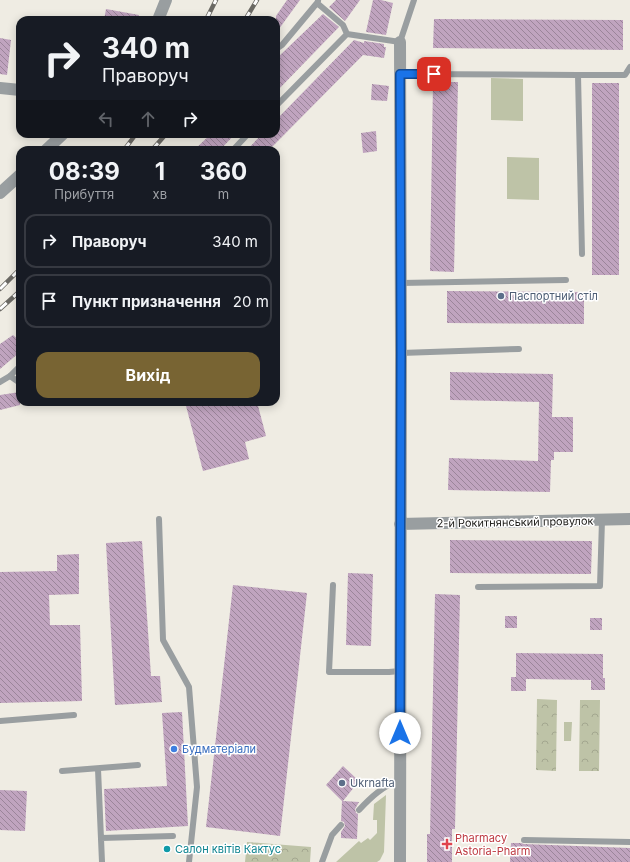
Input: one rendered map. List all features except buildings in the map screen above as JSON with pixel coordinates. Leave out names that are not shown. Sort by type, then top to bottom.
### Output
[{"type":"street","points":[[160,16],[166,0]]},
{"type":"street","points":[[400,42],[400,862]]},
{"type":"street","points":[[0,88],[16,90]]},
{"type":"street","points":[[50,146],[59,138]]},
{"type":"street","points":[[0,193],[16,179]]},
{"type":"street","name":"2-й Рокитнянський провулок","points":[[400,524],[630,519]]},
{"type":"lane","points":[[347,34],[400,42],[414,0]]},
{"type":"lane","points":[[280,46],[318,1],[343,25],[347,34]]},
{"type":"lane","points":[[280,102],[347,34]]},
{"type":"lane","points":[[400,74],[625,75],[630,67]]},
{"type":"lane","points":[[578,75],[582,254]]},
{"type":"lane","points":[[237,146],[244,138]]},
{"type":"lane","points":[[401,283],[566,280]]},
{"type":"lane","points":[[401,352],[519,349]]},
{"type":"lane","points":[[0,382],[16,370]]},
{"type":"lane","points":[[10,376],[16,380]]},
{"type":"lane","points":[[159,519],[163,640],[189,687],[197,786],[189,862]]},
{"type":"lane","points":[[478,587],[600,586],[602,520]]},
{"type":"lane","points":[[333,585],[329,672],[400,671]]},
{"type":"lane","points":[[0,721],[74,715]]},
{"type":"lane","points":[[62,771],[138,765]]},
{"type":"lane","points":[[98,769],[102,862]]},
{"type":"lane","points":[[359,810],[384,788],[400,780]]},
{"type":"lane","points":[[322,862],[332,835],[341,825]]},
{"type":"lane","points":[[100,838],[173,836]]},
{"type":"lane","points":[[524,840],[630,842]]},
{"type":"green space","points":[[491,78],[523,79],[523,121],[491,120]]},
{"type":"green space","points":[[507,157],[539,158],[539,200],[507,199]]},
{"type":"green space","points":[[537,699],[557,700],[556,771],[536,770]]},
{"type":"green space","points":[[580,700],[600,700],[599,771],[579,771]]},
{"type":"green space","points":[[564,722],[572,722],[571,741],[564,741]]},
{"type":"green space","points":[[386,795],[384,852],[380,860],[377,862],[336,862],[359,841],[361,843],[368,838],[370,840],[377,833],[377,820],[373,820],[374,804]]},
{"type":"green space","points":[[247,842],[311,847],[310,862],[245,862]]},
{"type":"railway","points":[[208,16],[216,0]]},
{"type":"railway","points":[[247,16],[257,0]]},
{"type":"railway","points":[[127,146],[133,138]]},
{"type":"railway","points":[[156,146],[162,138]]},
{"type":"railway","points":[[0,289],[16,273]]},
{"type":"railway","points":[[0,309],[16,295]]},
{"type":"place","name":"Паспортний стіл","points":[[501,296]]},
{"type":"place","name":"Будматеріали","points":[[174,749]]},
{"type":"place","name":"Ukrnafta","points":[[342,783]]},
{"type":"place","name":"Pharmacy Astoria-Pharm","points":[[447,844]]},
{"type":"place","name":"Салон квітів Кактус","points":[[167,849]]},
{"type":"route","points":[[400,733],[400,74],[434,74]]}]
